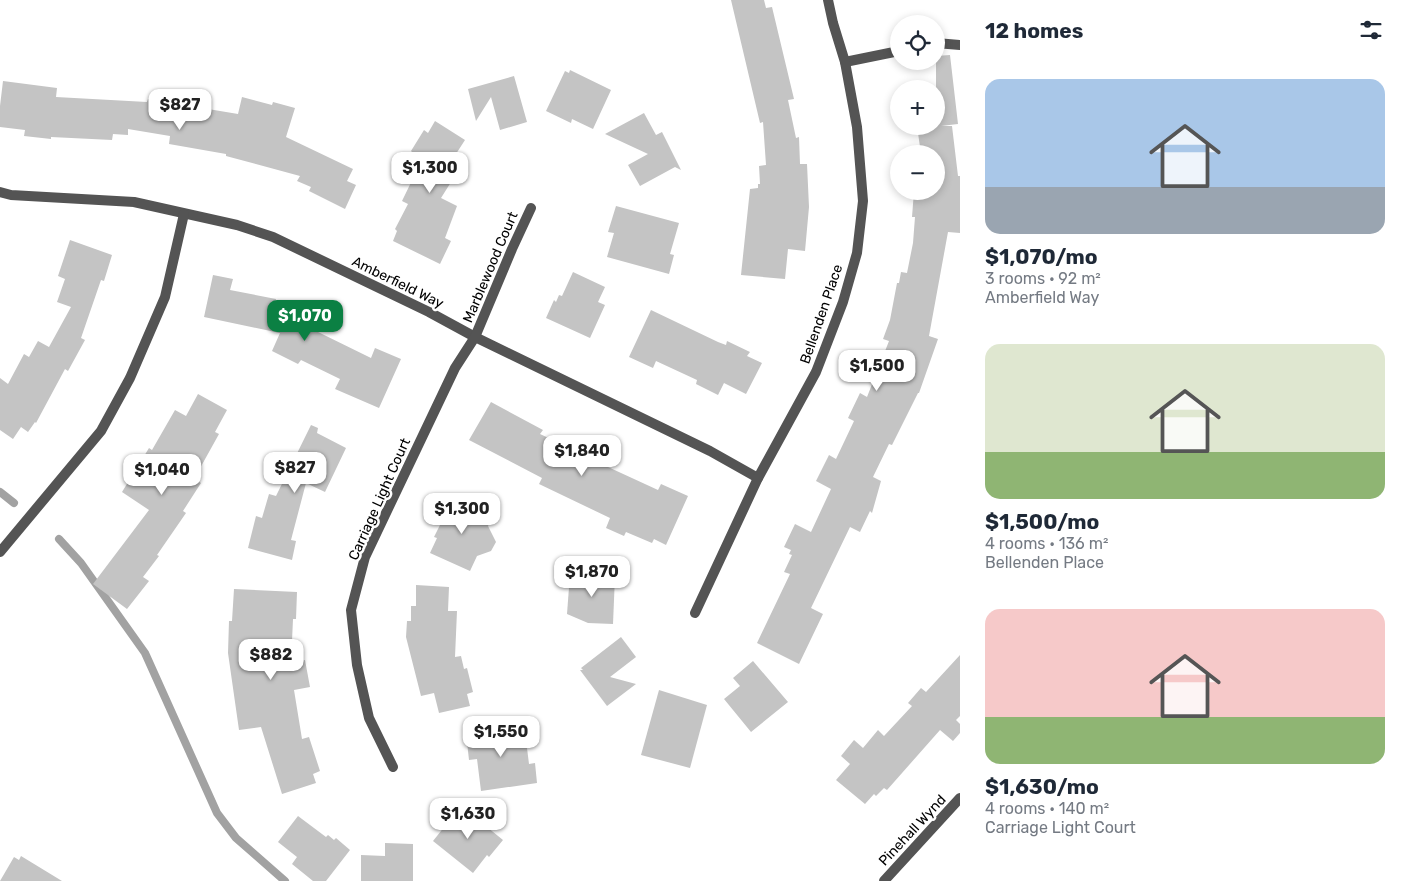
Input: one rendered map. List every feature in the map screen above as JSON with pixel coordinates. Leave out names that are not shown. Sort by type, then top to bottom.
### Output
[{"type":"street","name":"Bellenden Place","points":[[695,613],[758,478],[816,372],[842,302],[857,253],[863,201],[856,127],[845,62],[833,24],[828,0]]},
{"type":"street","points":[[945,44],[960,45]]},
{"type":"street","points":[[845,62],[890,53]]},
{"type":"street","name":"Amberfield Way","points":[[0,192],[134,202],[237,225],[273,237],[710,451],[758,478]]},
{"type":"street","name":"Marblewood Court","points":[[475,337],[531,208]]},
{"type":"street","points":[[0,552],[101,431],[130,378],[165,297],[184,214]]},
{"type":"street","name":"Carriage Light Court","points":[[393,767],[369,718],[357,665],[351,610],[365,557],[454,368],[475,337]]},
{"type":"street","name":"Pinehall Wynd","points":[[884,881],[960,798]]},
{"type":"building","points":[[731,0],[764,0],[766,8],[772,7],[794,99],[788,100],[796,138],[799,137],[800,164],[807,164],[809,207],[805,251],[788,249],[785,279],[741,275],[750,189],[758,188],[758,184],[760,184],[759,166],[766,165],[763,122],[760,123]]},
{"type":"building","points":[[945,55],[950,55],[958,124],[945,126],[945,80],[936,80],[936,70],[945,70]]},
{"type":"building","points":[[570,70],[611,90],[593,129],[572,119],[571,123],[546,111],[565,71],[569,73]]},
{"type":"building","points":[[514,76],[527,122],[500,130],[491,97],[476,121],[468,89]]},
{"type":"building","points":[[3,81],[57,88],[56,97],[147,102],[148,99],[238,114],[242,97],[272,105],[273,102],[295,108],[286,137],[353,169],[347,181],[356,185],[345,209],[309,191],[311,187],[297,181],[300,176],[226,156],[226,154],[169,144],[170,136],[128,129],[128,135],[113,134],[112,140],[51,137],[51,139],[24,136],[25,130],[0,127]]},
{"type":"building","points":[[644,113],[656,135],[662,132],[681,170],[675,167],[640,186],[628,165],[648,154],[605,134]]},
{"type":"building","points":[[435,121],[465,140],[454,157],[463,163],[441,198],[457,206],[445,238],[451,241],[440,264],[393,241],[397,231],[395,229],[408,204],[402,201],[419,166],[410,161],[414,154],[411,151],[424,130],[428,133]]},
{"type":"building","points":[[945,126],[952,126],[958,176],[960,176],[960,233],[948,232],[929,336],[938,339],[919,393],[892,445],[889,444],[873,477],[881,481],[872,513],[870,511],[860,532],[850,527],[811,608],[823,614],[799,664],[757,643],[790,574],[784,572],[792,555],[789,554],[791,550],[784,547],[795,524],[811,532],[831,489],[816,481],[829,455],[836,459],[854,421],[848,418],[860,393],[867,397],[889,341],[883,339],[890,320],[897,283],[899,283],[901,272],[907,273],[913,243],[915,217],[912,217],[913,200],[945,200],[945,145],[920,145],[918,135],[945,135]]},
{"type":"building","points":[[616,206],[679,223],[670,254],[674,255],[669,274],[607,257],[614,233],[608,232]]},
{"type":"building","points":[[70,240],[112,255],[104,281],[101,280],[81,338],[85,340],[68,371],[65,369],[36,423],[28,432],[21,427],[13,439],[0,430],[0,378],[8,384],[24,354],[29,357],[38,341],[49,347],[71,307],[57,302],[65,279],[58,276]]},
{"type":"building","points":[[573,272],[605,287],[598,302],[605,305],[590,338],[546,318],[554,300],[556,302],[559,295],[562,296]]},
{"type":"building","points":[[213,275],[233,279],[230,290],[276,299],[275,304],[318,326],[316,331],[371,358],[375,348],[401,359],[379,408],[335,389],[340,379],[301,360],[298,364],[272,351],[280,333],[204,317]]},
{"type":"building","points":[[651,310],[718,342],[726,345],[727,341],[750,352],[747,356],[762,363],[746,394],[724,383],[718,395],[696,384],[697,380],[656,361],[653,368],[629,357]]},
{"type":"building","points":[[198,394],[227,410],[215,432],[219,434],[194,479],[201,483],[183,511],[186,513],[157,555],[159,556],[143,577],[149,581],[127,609],[93,584],[149,510],[122,492],[149,448],[152,450],[175,410],[186,416]]},
{"type":"building","points":[[491,402],[543,430],[540,434],[589,457],[593,450],[612,459],[608,467],[658,490],[661,484],[688,496],[666,545],[654,539],[652,543],[626,532],[624,536],[606,528],[610,518],[539,484],[542,478],[469,440]]},
{"type":"building","points":[[311,425],[318,428],[317,433],[346,448],[325,492],[306,483],[291,540],[296,541],[292,560],[248,548],[256,516],[262,518],[269,494],[276,496]]},
{"type":"building","points":[[443,498],[491,519],[488,526],[496,542],[491,551],[477,556],[470,571],[430,553],[437,538],[434,537],[442,521],[434,518]]},
{"type":"building","points":[[570,574],[615,576],[613,624],[588,623],[567,614]]},
{"type":"building","points":[[416,585],[449,587],[448,611],[457,611],[455,657],[461,656],[464,669],[467,668],[473,692],[467,694],[470,706],[439,713],[434,693],[421,696],[406,637],[407,621],[411,621],[411,606],[416,606]]},
{"type":"building","points":[[234,589],[297,592],[296,619],[293,619],[291,663],[305,660],[310,687],[294,690],[302,739],[309,737],[320,771],[313,774],[316,783],[282,794],[261,727],[239,730],[228,653],[229,621],[232,621]]},
{"type":"building","points":[[621,637],[636,657],[610,677],[636,684],[607,706],[580,670],[583,670],[581,668]]},
{"type":"building","points":[[960,655],[960,716],[956,720],[960,724],[960,733],[953,741],[940,730],[887,790],[884,788],[876,796],[874,794],[865,804],[836,780],[850,764],[841,756],[854,740],[863,748],[878,730],[884,736],[912,706],[908,703],[921,688],[926,692]]},
{"type":"building","points":[[753,661],[788,702],[751,732],[724,699],[740,686],[733,678]]},
{"type":"building","points":[[659,690],[707,705],[690,768],[641,755]]},
{"type":"building","points":[[521,727],[523,740],[526,740],[529,764],[535,763],[537,783],[481,791],[477,759],[469,760],[466,733]]},
{"type":"building","points":[[461,806],[503,840],[489,857],[487,855],[473,873],[433,841]]},
{"type":"building","points":[[298,816],[326,837],[328,835],[334,840],[336,838],[350,850],[326,881],[313,881],[292,864],[297,857],[278,842]]},
{"type":"building","points":[[385,843],[413,844],[413,881],[361,881],[361,855],[385,856]]},
{"type":"building","points":[[21,856],[62,881],[0,881],[14,857],[19,860]]},
{"type":"waterway","points":[[0,492],[14,503]]},
{"type":"waterway","points":[[59,539],[81,563],[145,653],[217,813],[236,838],[285,881]]}]
